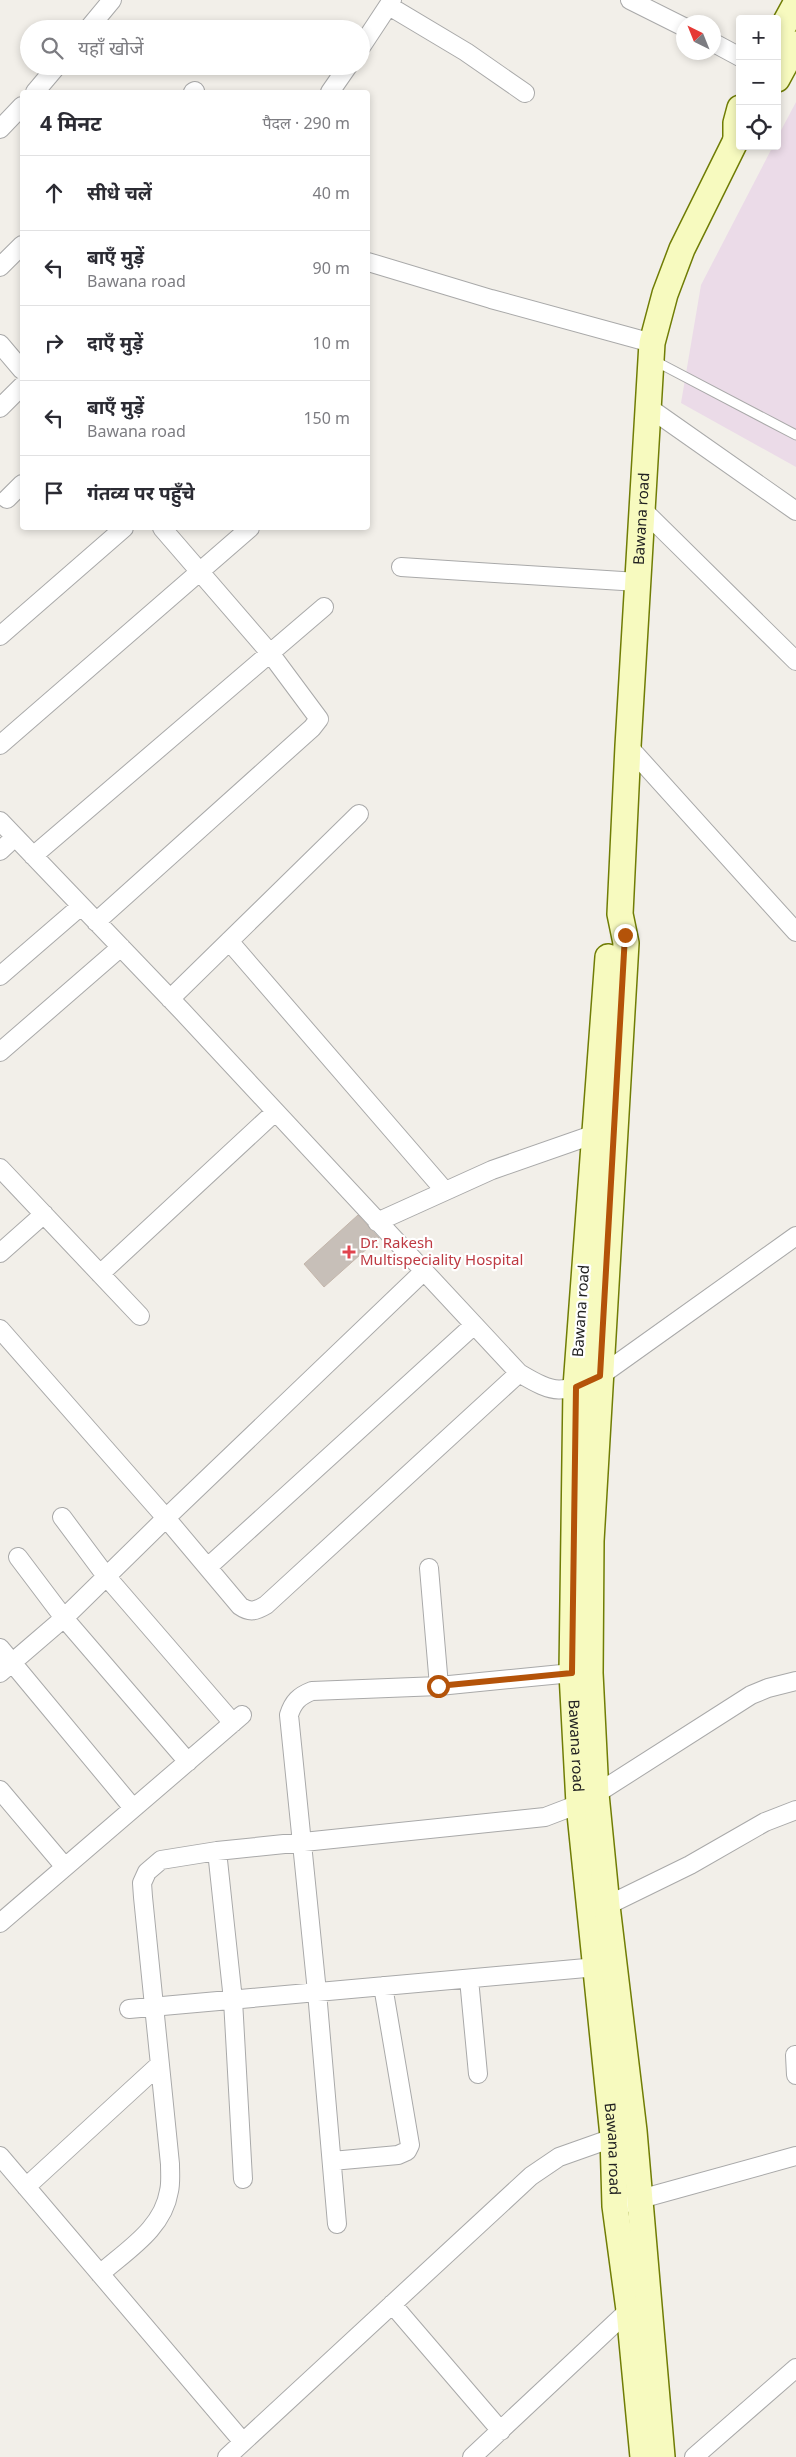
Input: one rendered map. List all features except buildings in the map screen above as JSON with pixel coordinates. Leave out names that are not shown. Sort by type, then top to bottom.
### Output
[{"type":"street","points":[[95,20],[112,0]]},
{"type":"street","points":[[630,0],[676,24]]},
{"type":"street","points":[[370,33],[390,3],[525,93]]},
{"type":"street","points":[[781,31],[796,3]]},
{"type":"street","points":[[781,72],[796,44]]},
{"type":"street","points":[[721,47],[736,55]]},
{"type":"street","points":[[37,90],[49,75]]},
{"type":"street","points":[[331,90],[342,75]]},
{"type":"street","points":[[0,129],[20,108]]},
{"type":"street","name":"Bawana road","points":[[643,2457],[629,2310],[627,2203],[623,2134],[588,1799],[572,1673],[585,1452],[600,1376],[626,943],[620,914],[628,746],[652,351],[665,294],[682,249],[736,142]]},
{"type":"street","points":[[0,266],[20,247]]},
{"type":"street","points":[[370,263],[652,351]]},
{"type":"street","points":[[0,344],[20,368]]},
{"type":"street","points":[[0,408],[20,388]]},
{"type":"street","points":[[648,407],[796,510]]},
{"type":"street","points":[[6,499],[20,486]]},
{"type":"street","points":[[642,509],[796,661]]},
{"type":"street","points":[[0,636],[122,530]]},
{"type":"street","points":[[96,922],[317,723],[319,719],[270,653],[201,570],[164,530]]},
{"type":"street","points":[[0,745],[248,530]]},
{"type":"street","points":[[402,567],[638,582]]},
{"type":"street","points":[[33,856],[324,607]]},
{"type":"street","points":[[628,746],[796,932]]},
{"type":"street","points":[[170,999],[359,814]]},
{"type":"street","points":[[0,821],[170,999],[519,1373],[542,1386],[558,1391],[576,1387],[600,1376],[796,1236]]},
{"type":"street","points":[[0,850],[15,837]]},
{"type":"street","points":[[0,976],[81,906]]},
{"type":"street","name":"Bawana road","points":[[588,1799],[591,1541],[585,1452],[576,1387],[608,945],[613,927],[620,914]]},
{"type":"street","points":[[229,941],[445,1191]]},
{"type":"street","points":[[0,1052],[121,947]]},
{"type":"street","points":[[100,1274],[275,1112]]},
{"type":"street","points":[[377,1222],[492,1170],[595,1134]]},
{"type":"street","points":[[0,1168],[140,1316]]},
{"type":"street","points":[[0,1253],[44,1214]]},
{"type":"street","points":[[6,1668],[64,1618],[423,1272]]},
{"type":"street","points":[[208,1567],[474,1325]]},
{"type":"street","points":[[0,1329],[166,1518],[240,1606],[247,1611],[256,1610],[266,1605],[519,1373]]},
{"type":"street","points":[[0,1923],[238,1719],[106,1576],[62,1517]]},
{"type":"street","points":[[18,1557],[64,1618],[188,1762]]},
{"type":"street","points":[[429,1568],[438,1686]]},
{"type":"street","points":[[0,1648],[6,1668],[133,1808]]},
{"type":"street","points":[[337,2224],[317,1992],[289,1715],[292,1704],[302,1695],[312,1691],[438,1686],[572,1673]]},
{"type":"street","points":[[100,2274],[150,2231],[160,2218],[169,2192],[170,2164],[142,1897],[142,1884],[147,1872],[160,1860],[218,1852],[545,1817],[588,1799],[751,1695],[768,1688],[796,1682]]},
{"type":"street","points":[[0,1790],[65,1867]]},
{"type":"street","points":[[599,1910],[690,1865],[765,1822],[796,1810]]},
{"type":"street","points":[[218,1852],[233,2000],[244,2179]]},
{"type":"street","name":"Bawana road","points":[[599,1910],[597,1967],[623,2134]]},
{"type":"street","points":[[129,2009],[597,1967]]},
{"type":"street","points":[[469,1978],[478,2074]]},
{"type":"street","points":[[332,2160],[398,2155],[406,2151],[410,2145],[383,1986]]},
{"type":"street","points":[[794,2056],[796,2074]]},
{"type":"street","points":[[26,2187],[159,2065]]},
{"type":"street","points":[[227,2457],[544,2165],[623,2134]]},
{"type":"street","points":[[0,2156],[244,2442]]},
{"type":"street","points":[[627,2203],[796,2156]]},
{"type":"street","name":"Bawana road","points":[[627,2203],[662,2457]]},
{"type":"street","points":[[392,2304],[501,2431]]},
{"type":"street","points":[[472,2457],[629,2310]]},
{"type":"street","points":[[694,2457],[796,2368]]},
{"type":"lane","points":[[652,351],[796,435]]},
{"type":"shaded area","points":[[796,102],[796,467],[681,403],[701,285],[771,150],[781,150],[781,130]]},
{"type":"place","name":"Dr. Rakesh Multispeciality Hospital","points":[[349,1252]]},
{"type":"route","points":[[438,1686],[572,1673],[576,1387],[600,1376],[625,935]]}]
